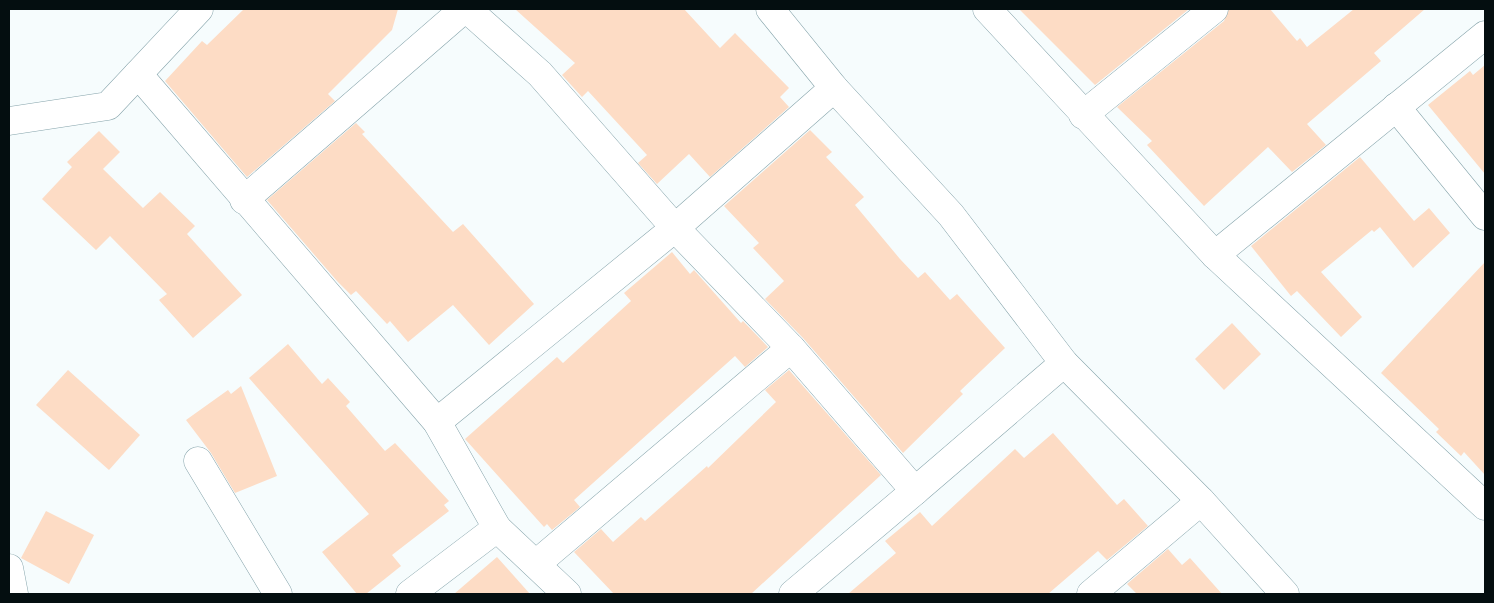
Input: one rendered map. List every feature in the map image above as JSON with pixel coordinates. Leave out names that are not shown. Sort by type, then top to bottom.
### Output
[{"type":"street","points":[[9,121],[108,106],[199,9]]},
{"type":"street","points":[[244,200],[466,9],[540,74],[675,228],[791,348],[916,491]]},
{"type":"street","points":[[770,9],[834,88],[951,215],[1064,363],[1201,501],[1285,594]]},
{"type":"street","points":[[987,9],[1083,115],[1215,255],[1485,506]]},
{"type":"street","points":[[1083,115],[1214,9]]},
{"type":"street","points":[[1215,255],[1485,35]]},
{"type":"street","points":[[138,74],[244,200],[437,422],[497,528],[567,594]]},
{"type":"street","points":[[437,422],[675,228],[834,88]]},
{"type":"street","points":[[1396,107],[1485,216]]},
{"type":"street","points":[[536,564],[791,348]]},
{"type":"street","points":[[793,594],[1064,363]]},
{"type":"street","points":[[198,461],[278,594]]},
{"type":"street","points":[[1092,594],[1201,501]]},
{"type":"street","points":[[413,593],[497,528]]},
{"type":"street","points":[[9,568],[14,594]]},
{"type":"building","points":[[244,9],[398,9],[392,30],[328,94],[335,101],[247,177],[165,81],[202,41],[207,45]]},
{"type":"building","points":[[515,9],[684,9],[720,48],[735,33],[789,88],[780,97],[789,107],[710,177],[689,154],[657,184],[638,163],[647,155],[588,91],[582,97],[562,75],[575,63]]},
{"type":"building","points":[[1019,9],[1189,9],[1095,85]]},
{"type":"building","points":[[1229,9],[1270,9],[1297,41],[1300,38],[1307,47],[1354,9],[1425,9],[1374,53],[1381,61],[1307,124],[1326,145],[1292,172],[1268,147],[1204,206],[1147,145],[1152,141],[1117,107],[1224,21]]},
{"type":"building","points":[[1485,65],[1485,174],[1428,105],[1470,71],[1473,75]]},
{"type":"building","points":[[356,123],[365,132],[362,134],[453,232],[463,224],[534,304],[489,345],[453,305],[408,342],[390,321],[387,324],[356,291],[351,295],[337,281],[267,200]]},
{"type":"building","points":[[810,130],[832,152],[826,157],[864,197],[855,205],[900,259],[918,278],[925,272],[950,300],[957,294],[1005,348],[960,391],[963,394],[903,453],[803,338],[765,299],[784,281],[753,248],[759,243],[724,206]]},
{"type":"building","points":[[99,131],[120,152],[103,169],[143,208],[160,192],[195,226],[187,234],[242,295],[193,338],[159,300],[167,294],[110,236],[96,250],[42,199],[72,167],[67,162]]},
{"type":"building","points":[[1360,157],[1414,221],[1429,208],[1450,233],[1413,268],[1380,227],[1374,232],[1372,230],[1321,272],[1362,317],[1341,337],[1297,291],[1291,296],[1251,246]]},
{"type":"building","points":[[672,252],[690,274],[694,270],[741,323],[743,321],[768,347],[745,367],[735,356],[574,500],[580,507],[552,530],[547,524],[544,527],[465,439],[557,357],[563,363],[631,301],[624,293]]},
{"type":"building","points":[[1485,262],[1485,475],[1464,452],[1461,456],[1436,432],[1439,429],[1381,373]]},
{"type":"building","points":[[1232,323],[1261,354],[1224,390],[1195,359]]},
{"type":"building","points":[[288,344],[322,384],[328,378],[350,402],[346,406],[385,451],[395,443],[449,501],[444,505],[449,511],[392,555],[401,566],[366,594],[357,594],[322,552],[369,514],[249,378]]},
{"type":"building","points":[[68,370],[140,435],[109,470],[36,405]]},
{"type":"building","points":[[789,370],[881,475],[751,594],[614,594],[574,552],[601,529],[613,542],[641,517],[645,521],[707,466],[708,468],[776,402],[765,390]]},
{"type":"building","points":[[241,386],[277,476],[235,493],[211,453],[186,420],[228,390],[231,394]]},
{"type":"building","points":[[1053,433],[1117,505],[1124,499],[1148,526],[1107,560],[1098,551],[1048,594],[848,594],[896,553],[885,541],[920,512],[932,526],[1015,449],[1024,458]]},
{"type":"building","points":[[46,511],[94,535],[69,584],[21,558]]},
{"type":"building","points":[[1168,549],[1182,565],[1190,558],[1222,594],[1137,594],[1127,584]]},
{"type":"building","points":[[497,557],[530,594],[454,594]]}]
